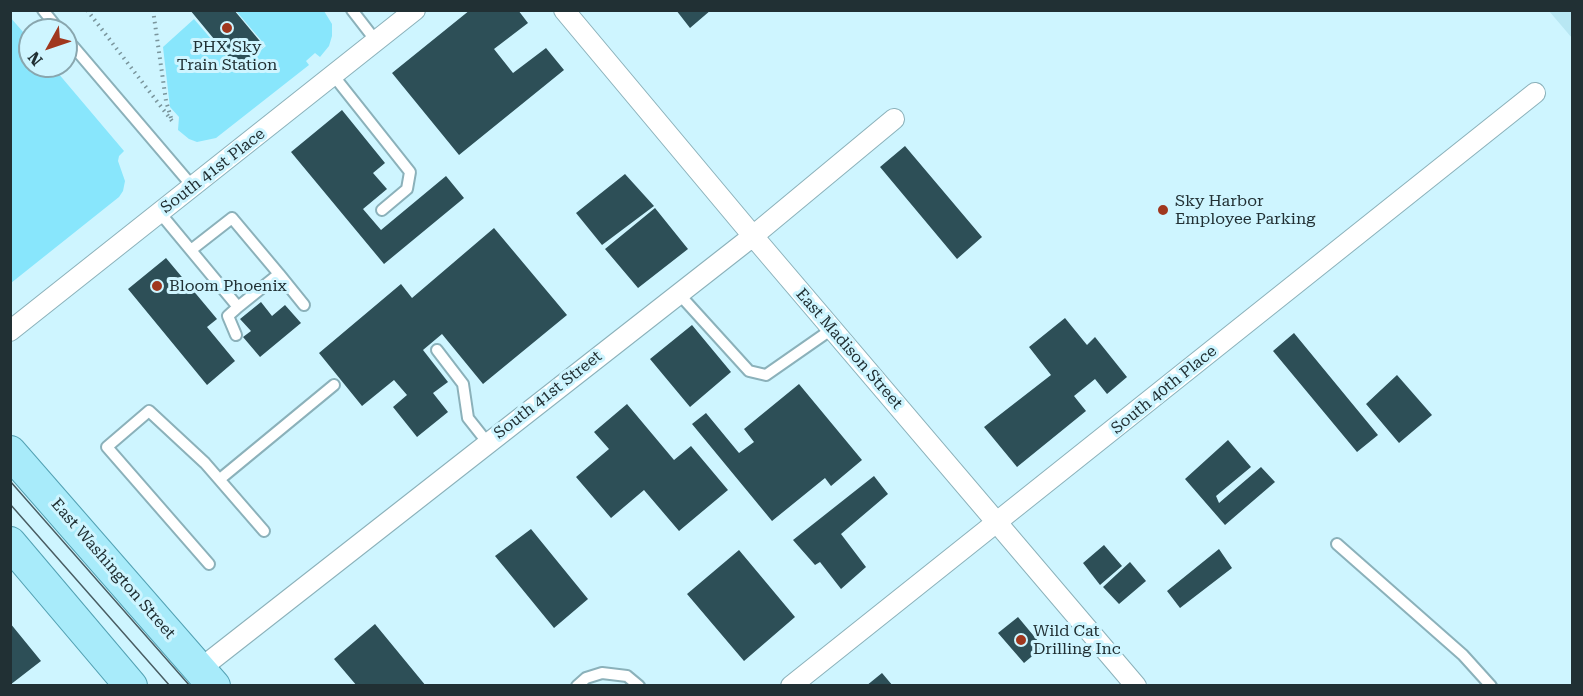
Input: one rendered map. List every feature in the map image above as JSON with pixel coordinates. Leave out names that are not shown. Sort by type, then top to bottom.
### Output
[{"type":"main road","name":"East Washington Street","points":[[10,452],[207,677]]},
{"type":"main road","points":[[10,543],[131,686]]},
{"type":"street","name":"South 41st Place","points":[[10,331],[415,10]]},
{"type":"street","name":"East Madison Street","points":[[564,10],[1136,686]]},
{"type":"street","name":"South 40th Place","points":[[791,686],[1535,93]]},
{"type":"street","name":"South 41st Street","points":[[207,677],[487,442],[753,236],[894,119]]},
{"type":"lane","points":[[352,10],[376,41]]},
{"type":"lane","points":[[78,52],[193,187]]},
{"type":"lane","points":[[333,75],[410,172],[406,189],[382,210]]},
{"type":"lane","points":[[160,213],[238,307]]},
{"type":"lane","points":[[191,250],[232,218],[304,305]]},
{"type":"lane","points":[[236,335],[228,316],[279,274]]},
{"type":"lane","points":[[679,294],[749,371],[766,375],[832,329]]},
{"type":"lane","points":[[437,350],[463,384],[468,418],[487,442]]},
{"type":"lane","points":[[220,479],[334,385]]},
{"type":"lane","points":[[209,564],[107,447],[149,411],[205,463],[264,531]]},
{"type":"lane","points":[[1337,544],[1463,655],[1491,686]]},
{"type":"lane","points":[[577,686],[586,678],[602,673],[627,676],[639,686]]},
{"type":"path","points":[[87,10],[172,121],[166,101],[153,10]]},
{"type":"shaded area","points":[[236,11],[324,11],[332,24],[332,36],[329,46],[320,57],[315,53],[306,61],[309,65],[216,138],[197,142],[178,130],[179,117],[170,107],[163,47],[194,19],[237,69],[266,46]]},
{"type":"shaded area","points":[[1549,11],[1572,11],[1572,38]]},
{"type":"shaded area","points":[[10,17],[18,26],[18,78],[62,78],[124,151],[118,161],[125,181],[119,197],[11,283]]},
{"type":"building","name":"PHX Sky Train Station","points":[[190,10],[234,10],[264,46],[238,68]]},
{"type":"building","points":[[470,10],[518,10],[528,23],[494,49],[513,73],[546,48],[564,70],[459,155],[392,73]]},
{"type":"building","points":[[676,10],[711,10],[690,28]]},
{"type":"building","points":[[342,110],[385,163],[373,173],[387,189],[363,209],[381,230],[446,176],[464,198],[384,264],[291,152]]},
{"type":"building","points":[[905,146],[982,237],[957,259],[880,167]]},
{"type":"building","points":[[625,174],[654,206],[602,245],[576,213]]},
{"type":"building","points":[[655,208],[688,249],[638,288],[605,249]]},
{"type":"building","points":[[494,228],[567,315],[483,384],[442,334],[423,350],[448,382],[433,393],[448,412],[417,437],[393,407],[407,395],[394,380],[362,406],[319,353],[401,284],[412,298]]},
{"type":"building","points":[[166,258],[217,319],[207,327],[235,361],[207,385],[128,289]]},
{"type":"building","points":[[261,302],[272,316],[285,305],[301,323],[260,357],[243,337],[251,331],[240,319]]},
{"type":"building","points":[[1065,318],[1087,345],[1095,337],[1127,377],[1107,394],[1095,379],[1074,396],[1086,411],[1017,467],[984,427],[1051,375],[1029,347]]},
{"type":"building","points":[[692,325],[731,372],[690,407],[650,359]]},
{"type":"building","points":[[1294,333],[1378,435],[1357,452],[1273,351]]},
{"type":"building","points":[[1397,375],[1432,415],[1399,443],[1366,404]]},
{"type":"building","points":[[799,384],[862,460],[831,486],[825,478],[772,521],[692,424],[706,413],[739,453],[754,442],[744,429]]},
{"type":"building","points":[[627,404],[674,460],[691,446],[728,490],[679,531],[644,490],[611,518],[576,477],[609,449],[594,432]]},
{"type":"building","points":[[1228,440],[1251,467],[1216,496],[1219,503],[1261,467],[1275,482],[1225,525],[1185,479]]},
{"type":"building","points":[[874,476],[888,494],[841,534],[866,567],[841,589],[820,562],[815,565],[793,540]]},
{"type":"building","points":[[531,529],[588,599],[554,628],[495,556]]},
{"type":"building","points":[[1104,545],[1122,566],[1100,585],[1083,563]]},
{"type":"building","points":[[1219,549],[1232,568],[1180,608],[1167,591]]},
{"type":"building","points":[[739,550],[795,617],[744,661],[687,594]]},
{"type":"building","points":[[1130,562],[1146,581],[1119,604],[1103,587]]},
{"type":"building","name":"Wild Cat Drilling Inc","points":[[1018,617],[1043,647],[1024,663],[998,633]]},
{"type":"building","points":[[10,623],[41,661],[10,685]]},
{"type":"building","points":[[375,624],[426,686],[357,686],[334,659]]},
{"type":"building","points":[[882,673],[893,686],[866,686]]},
{"type":"tram line","points":[[10,481],[190,686]]},
{"type":"tram line","points":[[10,504],[170,686]]},
{"type":"place","name":"PHX Sky Train Station","points":[[227,28]]},
{"type":"place","name":"Sky Harbor Employee Parking","points":[[1163,210]]},
{"type":"place","name":"Bloom Phoenix","points":[[157,286]]},
{"type":"place","name":"Wild Cat Drilling Inc","points":[[1021,640]]}]
